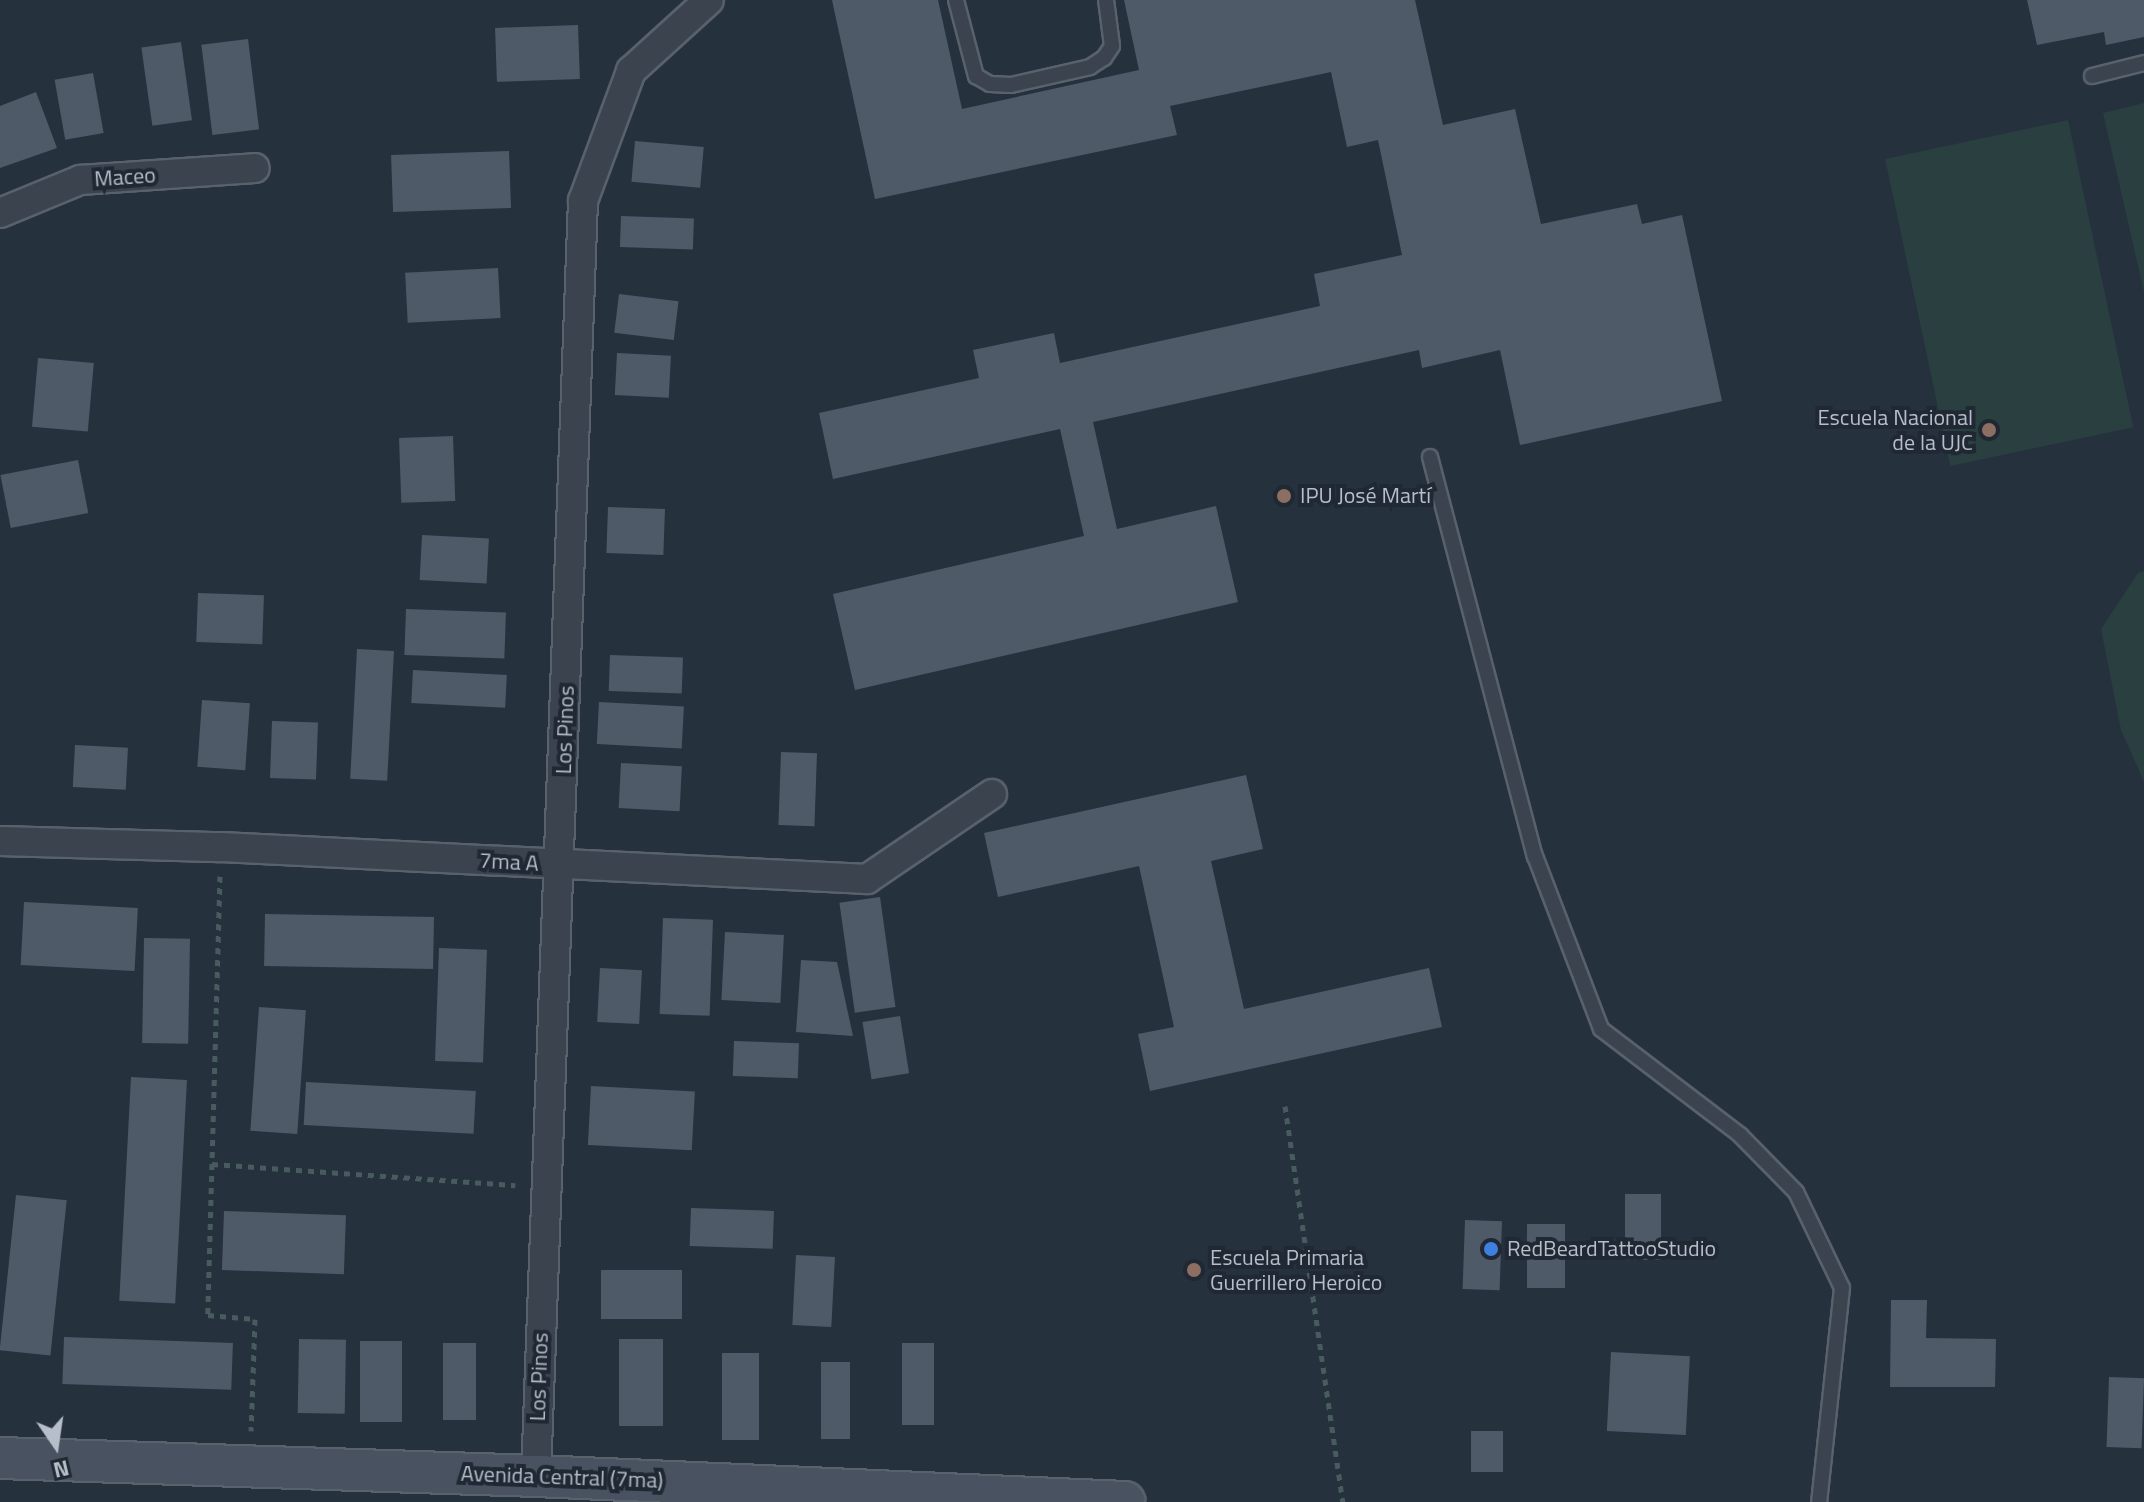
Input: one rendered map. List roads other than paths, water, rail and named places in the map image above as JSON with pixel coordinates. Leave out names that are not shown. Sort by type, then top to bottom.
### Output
[{"type":"main road","name":"Avenida Central (7ma)","points":[[0,1458],[249,1465],[535,1489],[1124,1502]]},
{"type":"street","name":"Los Pinos","points":[[535,1489],[583,201],[631,71],[709,0]]},
{"type":"street","name":"Maceo","points":[[0,213],[80,180],[255,168]]},
{"type":"street","name":"7ma A","points":[[0,841],[221,847],[867,879],[992,794]]},
{"type":"lane","points":[[956,0],[970,63],[976,76],[990,84],[1011,85],[1090,67],[1104,58],[1112,46],[1106,0]]},
{"type":"lane","points":[[2092,76],[2144,63]]},
{"type":"lane","points":[[1430,457],[1535,856],[1601,1029],[1740,1135],[1796,1192],[1842,1288],[1819,1502]]},
{"type":"place","name":"Escuela Nacional de la UJC","points":[[1989,430]]},
{"type":"place","name":"IPU José Martí","points":[[1284,496]]},
{"type":"place","name":"RedBeardTattooStudio","points":[[1491,1249]]},
{"type":"place","name":"Escuela Primaria Guerrillero Heroico","points":[[1194,1270]]}]
